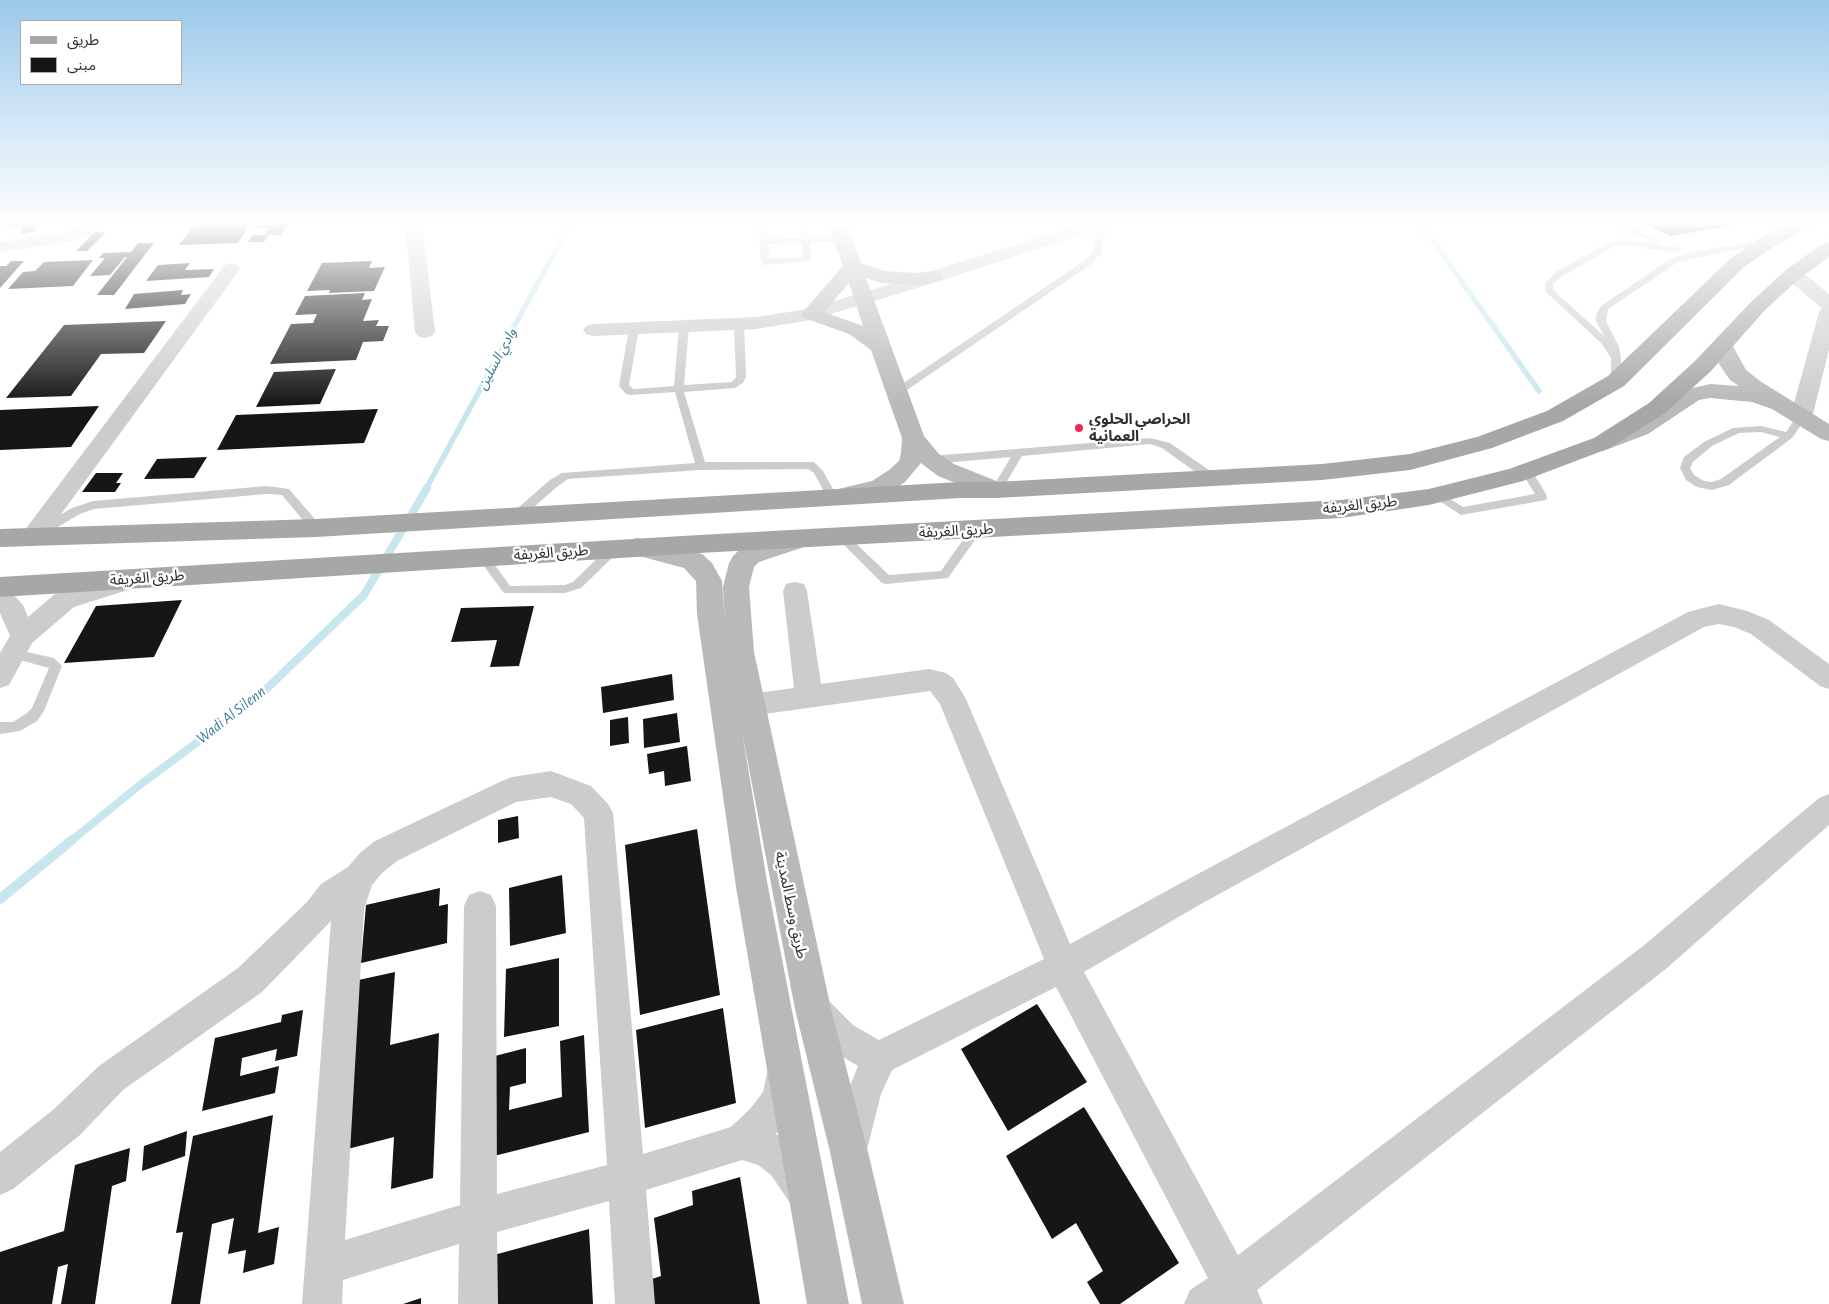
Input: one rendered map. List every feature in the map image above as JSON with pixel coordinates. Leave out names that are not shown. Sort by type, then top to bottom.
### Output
[{"type":"main road","points":[[0,538],[316,528],[960,490],[996,490],[1322,472],[1410,462],[1484,443],[1555,416],[1616,369],[1658,342],[1717,283]]},
{"type":"main road","name":"طريق الغريفة","points":[[0,587],[625,548],[1341,509],[1435,495],[1526,471],[1602,443],[1657,408],[1703,366],[1758,306],[1783,283]]},
{"type":"street","points":[[32,537],[221,283]]},
{"type":"street","points":[[420,283],[425,332]]},
{"type":"street","points":[[811,314],[839,283]]},
{"type":"street","points":[[833,498],[880,487],[898,476],[909,464],[913,453],[913,438],[859,283]]},
{"type":"street","points":[[593,330],[756,323],[811,314],[915,283]]},
{"type":"street","points":[[1804,283],[1829,304]]},
{"type":"street","points":[[872,322],[879,310],[899,288]]},
{"type":"street","points":[[1801,418],[1829,312]]},
{"type":"street","points":[[811,314],[856,330],[880,346]]},
{"type":"street","points":[[1722,345],[1730,364],[1738,375],[1801,418],[1829,434]]},
{"type":"street","points":[[1602,443],[1640,429],[1692,395],[1710,391],[1731,392],[1755,396],[1778,403]]},
{"type":"street","points":[[913,438],[931,460],[946,470],[996,490]]},
{"type":"street","name":"طريق وسط المدينة","points":[[798,540],[750,555],[742,563],[736,587],[740,652],[813,1010],[849,1152],[883,1304]]},
{"type":"street","points":[[625,548],[667,553],[693,561],[703,570],[709,581],[710,614],[752,888],[828,1304]]},
{"type":"street","points":[[12,648],[65,600],[92,590],[135,579]]},
{"type":"street","points":[[795,591],[809,696]]},
{"type":"street","points":[[0,597],[14,612],[12,648],[0,677]]},
{"type":"street","points":[[849,1152],[856,1114],[880,1058],[1063,966],[1207,884],[1697,619],[1719,614],[1738,618],[1760,627],[1829,678]]},
{"type":"street","points":[[750,705],[929,680],[937,681],[943,686],[952,699],[1063,966],[1238,1294]]},
{"type":"street","points":[[0,1176],[67,1122],[111,1078],[250,980],[318,913],[332,894],[359,877],[386,851],[512,790],[551,784],[581,795],[598,813],[602,835],[635,1304]]},
{"type":"street","points":[[1204,1304],[1238,1294],[1655,957],[1829,807]]},
{"type":"street","points":[[322,1304],[348,909],[359,877]]},
{"type":"street","points":[[478,1304],[480,1218],[480,906]]},
{"type":"street","points":[[813,1010],[841,1037],[861,1050],[880,1058]]},
{"type":"street","points":[[325,1266],[480,1218],[626,1178],[742,1142],[763,1122],[779,1098],[785,1068]]},
{"type":"street","points":[[742,1142],[767,1149],[784,1162],[808,1198]]},
{"type":"lane","points":[[897,392],[1058,283]]},
{"type":"lane","points":[[1550,283],[1548,288],[1553,295],[1605,342],[1616,369]]},
{"type":"lane","points":[[1616,369],[1614,347],[1600,315],[1604,308],[1641,283]]},
{"type":"lane","points":[[634,328],[624,386],[626,389],[636,392],[728,386],[740,381],[739,324]]},
{"type":"lane","points":[[684,326],[679,390],[701,466]]},
{"type":"lane","points":[[1788,436],[1761,429],[1737,430],[1708,444],[1688,460],[1685,468],[1690,477],[1701,484],[1712,486],[1725,482],[1788,436],[1801,418]]},
{"type":"lane","points":[[931,460],[1150,441],[1166,445],[1212,478]]},
{"type":"lane","points":[[996,490],[1018,453]]},
{"type":"lane","points":[[515,516],[554,483],[566,476],[701,466],[810,465],[818,471],[833,498]]},
{"type":"lane","points":[[32,537],[76,511],[92,504],[267,490],[285,492],[316,528]]},
{"type":"lane","points":[[842,537],[886,580],[944,575],[976,530]]},
{"type":"lane","points":[[483,557],[504,588],[508,590],[565,589],[578,585],[625,548]]},
{"type":"lane","points":[[0,728],[15,726],[32,717],[37,710],[56,666],[12,648]]},
{"type":"building","points":[[13,283],[75,283],[73,286],[8,289]]},
{"type":"building","points":[[107,283],[123,283],[114,295],[97,295]]},
{"type":"building","points":[[311,283],[378,283],[374,291],[329,293],[330,290],[307,291]]},
{"type":"building","points":[[183,290],[181,295],[191,294],[185,304],[125,309],[134,294]]},
{"type":"building","points":[[365,293],[362,300],[372,299],[363,321],[379,320],[376,326],[389,326],[383,341],[363,342],[356,360],[270,364],[291,324],[313,323],[317,314],[295,315],[305,296]]},
{"type":"building","points":[[166,321],[144,353],[101,354],[71,396],[6,398],[64,325]]},
{"type":"building","points":[[336,369],[320,404],[256,407],[274,372]]},
{"type":"building","points":[[99,406],[71,447],[0,450],[0,410]]},
{"type":"building","points":[[378,409],[364,443],[217,450],[236,415]]},
{"type":"building","points":[[207,457],[194,478],[144,479],[157,459]]},
{"type":"building","points":[[96,473],[123,473],[116,483],[121,483],[115,492],[82,492]]},
{"type":"building","points":[[182,600],[154,657],[64,663],[96,606]]},
{"type":"building","points":[[534,606],[519,666],[490,667],[497,640],[451,642],[461,608]]},
{"type":"building","points":[[672,674],[674,700],[603,713],[601,687]]},
{"type":"building","points":[[677,713],[680,742],[644,748],[643,719]]},
{"type":"building","points":[[628,717],[629,743],[610,746],[610,720]]},
{"type":"building","points":[[687,746],[691,781],[665,786],[664,771],[649,774],[647,754]]},
{"type":"building","points":[[518,816],[519,838],[498,843],[498,820]]},
{"type":"building","points":[[697,829],[720,995],[640,1015],[625,845]]},
{"type":"building","points":[[562,875],[566,933],[510,946],[509,888]]},
{"type":"building","points":[[440,888],[439,906],[448,904],[447,943],[361,963],[366,905]]},
{"type":"building","points":[[559,958],[559,1026],[504,1037],[506,969]]},
{"type":"building","points":[[395,972],[390,1045],[439,1033],[433,1178],[391,1189],[394,1137],[336,1152],[354,981]]},
{"type":"building","points":[[1037,1004],[1087,1082],[1008,1131],[961,1049]]},
{"type":"building","points":[[723,1008],[736,1103],[645,1128],[636,1030]]},
{"type":"building","points":[[303,1010],[297,1056],[275,1061],[277,1049],[242,1058],[240,1076],[279,1066],[275,1093],[202,1111],[215,1038],[281,1022],[282,1015]]},
{"type":"building","points":[[584,1035],[589,1132],[490,1157],[491,1057],[526,1048],[526,1083],[510,1087],[509,1110],[562,1097],[560,1041]]},
{"type":"building","points":[[1084,1107],[1179,1263],[1120,1304],[1100,1304],[1087,1282],[1103,1271],[1076,1223],[1052,1239],[1006,1156]]},
{"type":"building","points":[[273,1115],[258,1233],[279,1227],[274,1264],[243,1273],[246,1250],[228,1254],[234,1218],[212,1224],[200,1304],[171,1304],[183,1232],[176,1233],[193,1136]]},
{"type":"building","points":[[187,1131],[185,1156],[142,1171],[144,1146]]},
{"type":"building","points":[[130,1148],[126,1181],[112,1186],[95,1304],[61,1304],[68,1264],[58,1267],[52,1304],[0,1304],[0,1252],[64,1231],[75,1165]]},
{"type":"building","points":[[740,1177],[760,1304],[648,1304],[646,1281],[661,1276],[654,1218],[693,1205],[692,1191]]},
{"type":"building","points":[[589,1229],[593,1304],[483,1304],[483,1258]]},
{"type":"building","points":[[421,1298],[421,1304],[403,1304]]},
{"type":"waterway","name":"وادي السلين","points":[[426,489],[538,283]]},
{"type":"waterway","points":[[1463,283],[1539,391]]},
{"type":"waterway","name":"Wadi Al Silenn","points":[[71,841],[141,784],[257,698],[364,595],[427,488]]},
{"type":"waterway","name":"Wadi Al Silenn","points":[[0,899],[72,840]]},
{"type":"place","name":"الحراصي الحلوى العمانية","points":[[1079,428]]}]
